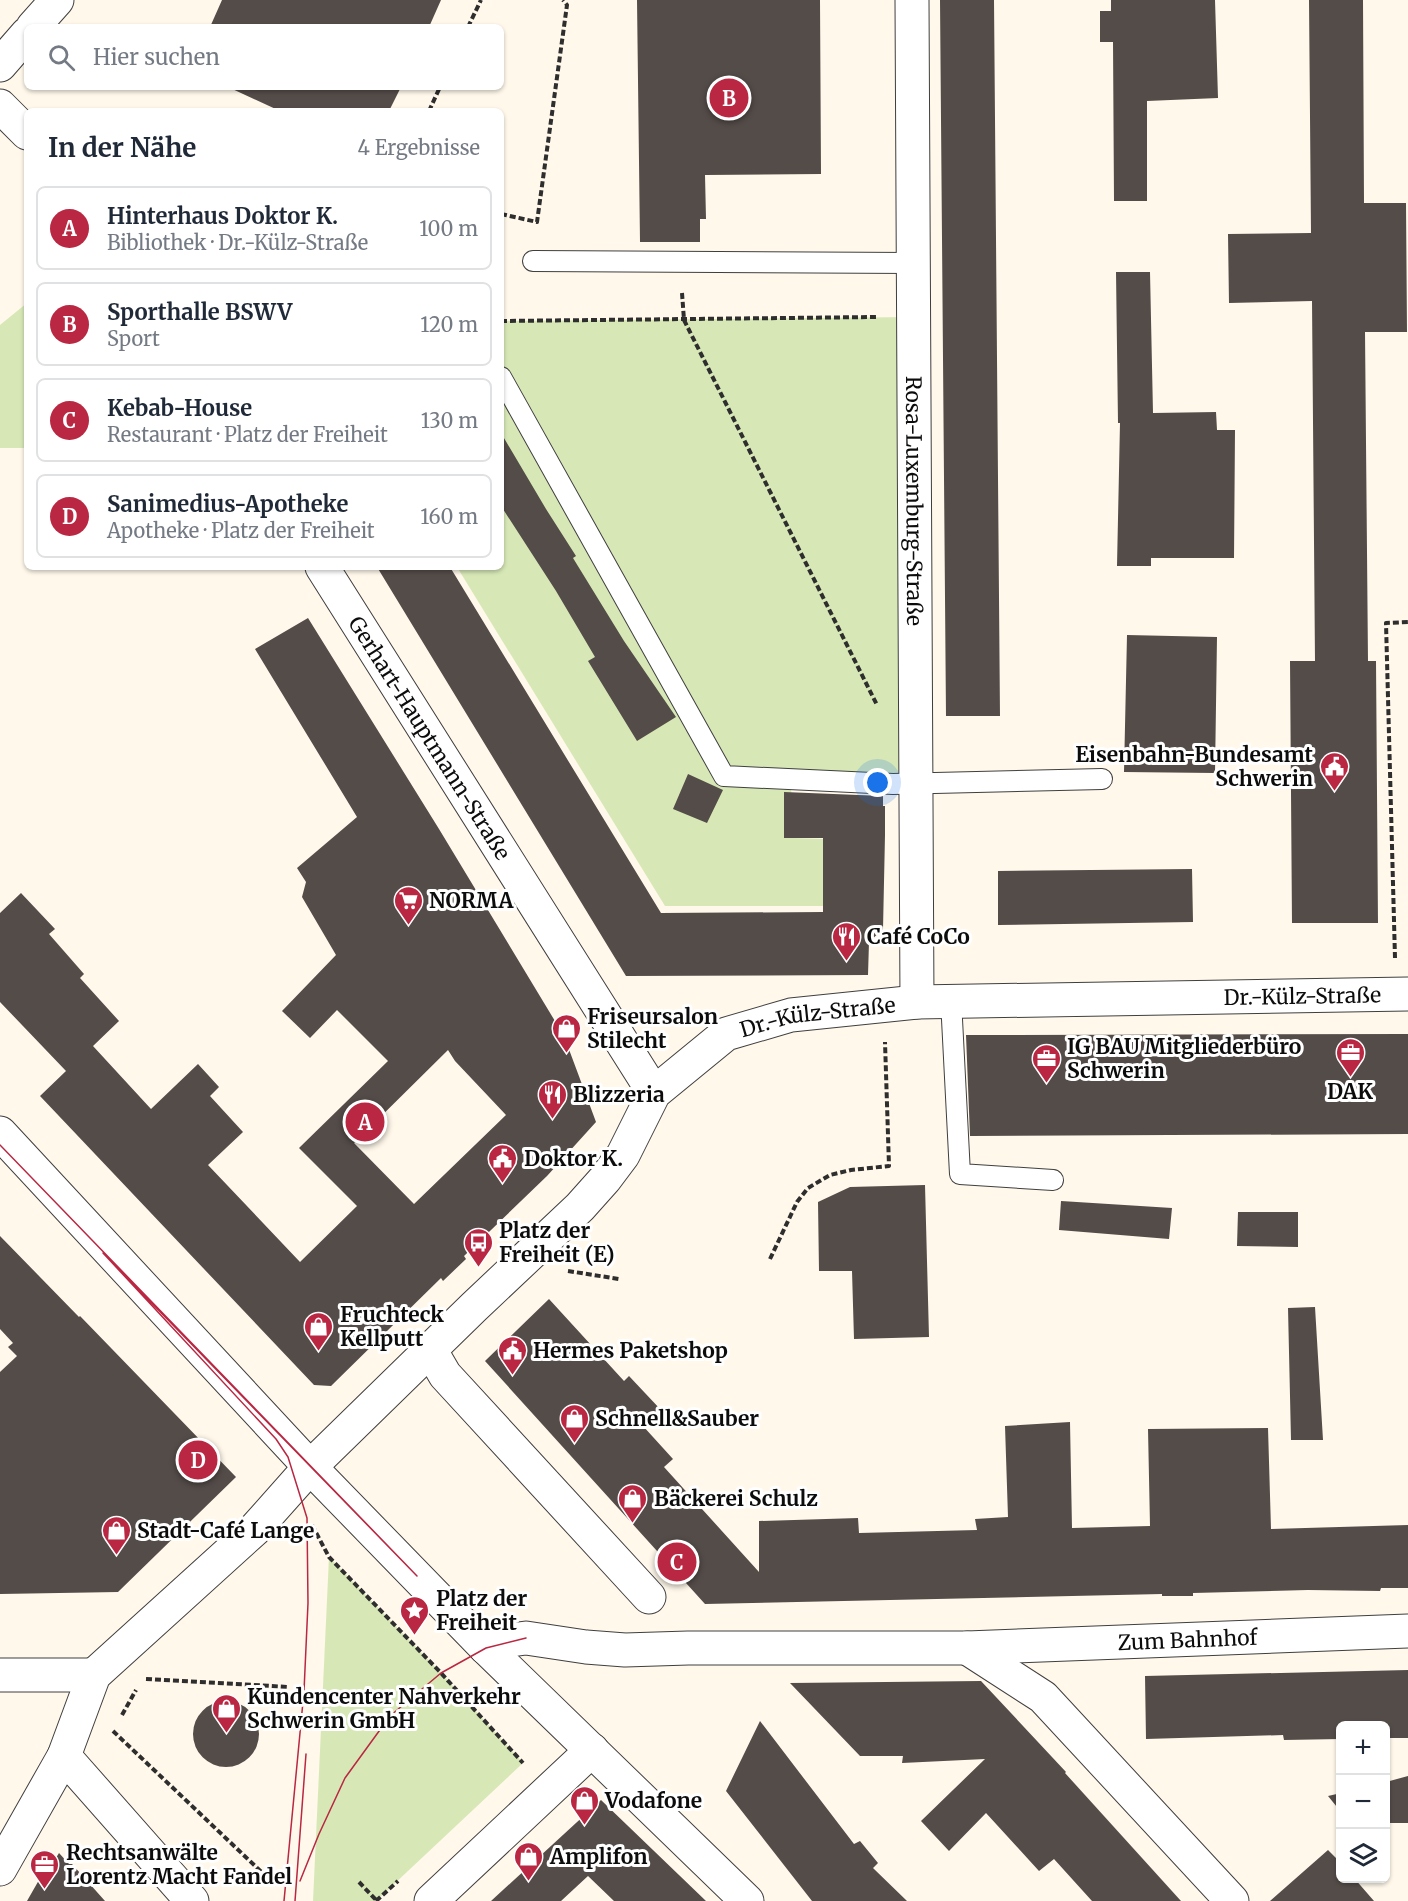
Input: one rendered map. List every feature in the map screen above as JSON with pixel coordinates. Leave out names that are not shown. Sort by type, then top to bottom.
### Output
[{"type":"street","points":[[36,24],[57,0]]},
{"type":"street","name":"Rosa-Luxemburg-Straße","points":[[912,0],[917,1002]]},
{"type":"street","points":[[0,64],[24,37]]},
{"type":"street","points":[[0,106],[24,130]]},
{"type":"street","name":"Gerhart-Hauptmann-Straße","points":[[324,570],[654,1093]]},
{"type":"street","name":"Dr.-Külz-Straße","points":[[310,1467],[580,1207],[623,1155],[654,1093],[726,1034],[791,1015],[951,1000],[1402,995]]},
{"type":"street","points":[[0,1132],[310,1467],[486,1648],[747,1901]]},
{"type":"street","points":[[431,1351],[445,1375],[649,1597]]},
{"type":"street","points":[[0,1869],[64,1756],[94,1675],[254,1530],[310,1467]]},
{"type":"street","name":"Zum Bahnhof","points":[[486,1648],[503,1641],[526,1638],[625,1650],[967,1648],[1408,1631]]},
{"type":"street","points":[[967,1648],[1043,1697],[1232,1901]]},
{"type":"street","points":[[0,1675],[94,1675]]},
{"type":"street","points":[[431,1901],[592,1749]]},
{"type":"street","points":[[64,1756],[192,1901]]},
{"type":"lane","points":[[533,261],[913,264]]},
{"type":"lane","points":[[504,381],[724,776],[916,784],[1102,779]]},
{"type":"lane","points":[[951,1000],[960,1174],[1053,1180]]},
{"type":"path","points":[[469,24],[481,0]]},
{"type":"path","points":[[504,215],[537,222],[567,5],[563,0]]},
{"type":"path","points":[[430,108],[439,90]]},
{"type":"path","points":[[504,321],[914,317]]},
{"type":"path","points":[[684,320],[879,710]]},
{"type":"path","points":[[1402,995],[1386,623],[1408,622]]},
{"type":"path","points":[[770,1259],[797,1202],[808,1188],[830,1175],[889,1166],[884,1005]]},
{"type":"path","points":[[562,1270],[619,1279]]},
{"type":"path","points":[[307,1518],[329,1557],[441,1673],[548,1790]]},
{"type":"path","points":[[142,1679],[289,1687]]},
{"type":"path","points":[[118,1720],[136,1689]]},
{"type":"path","points":[[113,1731],[272,1882]]},
{"type":"path","points":[[359,1882],[376,1901]]},
{"type":"green space","points":[[24,305],[24,448],[0,448],[0,325]]},
{"type":"green space","points":[[914,317],[916,784],[791,787],[794,838],[825,839],[825,906],[665,906],[459,570],[504,570],[504,321]]},
{"type":"green space","points":[[329,1557],[441,1673],[523,1763],[376,1901],[313,1901]]},
{"type":"building","points":[[222,0],[441,0],[430,24],[211,24]]},
{"type":"building","points":[[637,0],[820,0],[821,174],[705,175],[706,219],[700,219],[700,242],[640,242]]},
{"type":"building","points":[[940,0],[994,0],[1000,716],[946,716]]},
{"type":"building","points":[[1111,0],[1215,0],[1218,98],[1147,101],[1147,201],[1114,201],[1113,42],[1100,42],[1100,11],[1111,11]]},
{"type":"building","points":[[1309,0],[1363,0],[1364,203],[1406,203],[1407,332],[1365,332],[1368,661],[1376,661],[1378,923],[1292,923],[1290,661],[1315,661],[1312,301],[1229,303],[1228,234],[1311,233]]},
{"type":"building","points":[[234,90],[400,90],[390,108],[274,108]]},
{"type":"building","points":[[1116,272],[1150,272],[1153,413],[1216,412],[1217,430],[1235,430],[1234,558],[1151,558],[1151,566],[1117,566],[1120,423],[1118,423]]},
{"type":"building","points":[[504,438],[576,556],[573,558],[624,641],[676,717],[637,741],[588,661],[595,657],[504,511]]},
{"type":"building","points":[[379,570],[452,570],[661,913],[823,912],[823,838],[784,838],[784,792],[883,796],[885,835],[883,929],[869,942],[868,975],[626,976]]},
{"type":"building","points":[[308,618],[564,1036],[596,1122],[547,1176],[464,1256],[466,1259],[443,1281],[441,1278],[331,1386],[314,1385],[40,1096],[66,1071],[0,1002],[0,913],[21,893],[55,929],[49,934],[84,974],[80,978],[119,1021],[93,1046],[151,1109],[198,1064],[219,1087],[210,1096],[243,1132],[208,1165],[300,1262],[357,1206],[299,1148],[388,1061],[337,1010],[310,1038],[282,1011],[336,955],[302,897],[306,882],[297,868],[357,817],[255,649]],"holes":[[[448,1050],[455,1061],[506,1115],[414,1204],[354,1143]]]},
{"type":"building","points":[[1127,635],[1217,637],[1215,773],[1124,772]]},
{"type":"building","points":[[688,774],[723,790],[707,823],[673,809]]},
{"type":"building","points":[[1192,869],[1193,922],[998,925],[998,871]]},
{"type":"building","points":[[1408,1034],[1408,1134],[970,1136],[966,1035]]},
{"type":"building","points":[[925,1185],[929,1337],[854,1339],[852,1271],[819,1271],[818,1202],[850,1187]]},
{"type":"building","points":[[1061,1201],[1172,1208],[1169,1239],[1059,1230]]},
{"type":"building","points":[[1238,1212],[1298,1212],[1298,1247],[1237,1246]]},
{"type":"building","points":[[0,1236],[236,1477],[118,1592],[0,1594],[0,1372],[17,1356],[8,1347],[13,1343],[0,1329]]},
{"type":"building","points":[[549,1299],[624,1381],[629,1376],[661,1410],[643,1426],[673,1459],[664,1467],[759,1572],[759,1521],[858,1518],[859,1533],[977,1530],[975,1519],[1008,1517],[1005,1426],[1070,1422],[1072,1528],[1150,1526],[1148,1429],[1268,1428],[1271,1529],[1408,1525],[1408,1588],[1381,1588],[1380,1591],[1193,1593],[1193,1596],[1162,1596],[1162,1594],[705,1604],[485,1361]]},
{"type":"building","points":[[1315,1307],[1323,1440],[1291,1440],[1288,1308]]},
{"type":"building","points":[[1408,1670],[1408,1738],[1390,1738],[1390,1721],[1336,1721],[1336,1739],[1284,1740],[1283,1735],[1146,1739],[1145,1676]]},
{"type":"building","points":[[981,1681],[1181,1901],[1092,1901],[1054,1859],[1039,1871],[986,1813],[949,1851],[921,1821],[985,1759],[902,1763],[903,1756],[860,1756],[790,1683]]},
{"type":"building","name":"Kundencenter Nahverkehr Schwerin GmbH","points":[[226,1701],[239,1703],[254,1716],[259,1734],[257,1747],[244,1762],[226,1767],[213,1765],[198,1752],[193,1734],[195,1721],[208,1706]]},
{"type":"building","points":[[760,1721],[854,1844],[860,1841],[878,1863],[873,1868],[907,1901],[812,1901],[726,1791]]},
{"type":"building","points":[[1408,1776],[1408,1823],[1390,1823],[1390,1781]]},
{"type":"building","points":[[1336,1794],[1336,1806],[1328,1796]]},
{"type":"building","points":[[601,1800],[706,1901],[614,1901],[588,1876],[561,1901],[491,1901]]},
{"type":"building","points":[[1328,1850],[1336,1858],[1336,1883],[1358,1883],[1374,1901],[1270,1901]]},
{"type":"building","points":[[59,1853],[105,1901],[27,1901],[47,1866],[51,1866]]},
{"type":"tram line","points":[[0,1145],[417,1576],[103,1253],[276,1439],[288,1457],[307,1518],[308,1603],[304,1691],[284,1901]]},
{"type":"tram line","points":[[300,1881],[345,1778],[390,1716],[441,1673],[486,1648],[526,1638]]},
{"type":"tram line","points":[[295,1901],[306,1754]]},
{"type":"place","name":"Sporthalle BSWV","points":[[729,98]]},
{"type":"place","name":"Eisenbahn-Bundesamt Schwerin","points":[[1334,792]]},
{"type":"place","name":"NORMA","points":[[408,926]]},
{"type":"place","name":"Café CoCo","points":[[846,962]]},
{"type":"place","name":"Friseursalon Stilecht","points":[[566,1054]]},
{"type":"place","name":"DAK","points":[[1350,1078]]},
{"type":"place","name":"IG BAU Mitgliederbüro Schwerin","points":[[1046,1084]]},
{"type":"place","name":"Blizzeria","points":[[552,1120]]},
{"type":"place","name":"Hinterhaus Doktor K.","points":[[365,1122]]},
{"type":"place","name":"Doktor K.","points":[[503,1184]]},
{"type":"place","name":"Platz der Freiheit (E)","points":[[478,1268]]},
{"type":"place","name":"Fruchteck Kellputt","points":[[319,1352]]},
{"type":"place","name":"Hermes Paketshop","points":[[512,1376]]},
{"type":"place","name":"Schnell&Sauber","points":[[574,1444]]},
{"type":"place","name":"Sanimedius-Apotheke","points":[[198,1460]]},
{"type":"place","name":"Bäckerei Schulz","points":[[633,1524]]},
{"type":"place","name":"Stadt-Café Lange","points":[[116,1556]]},
{"type":"place","name":"Kebab-House","points":[[677,1562]]},
{"type":"place","name":"Platz der Freiheit","points":[[415,1636]]},
{"type":"place","name":"Kundencenter Nahverkehr Schwerin GmbH","points":[[226,1734]]},
{"type":"place","name":"Vodafone","points":[[584,1826]]},
{"type":"place","name":"Amplifon","points":[[529,1882]]},
{"type":"place","name":"Rechtsanwälte Lorentz Macht Fandel","points":[[45,1890]]}]
